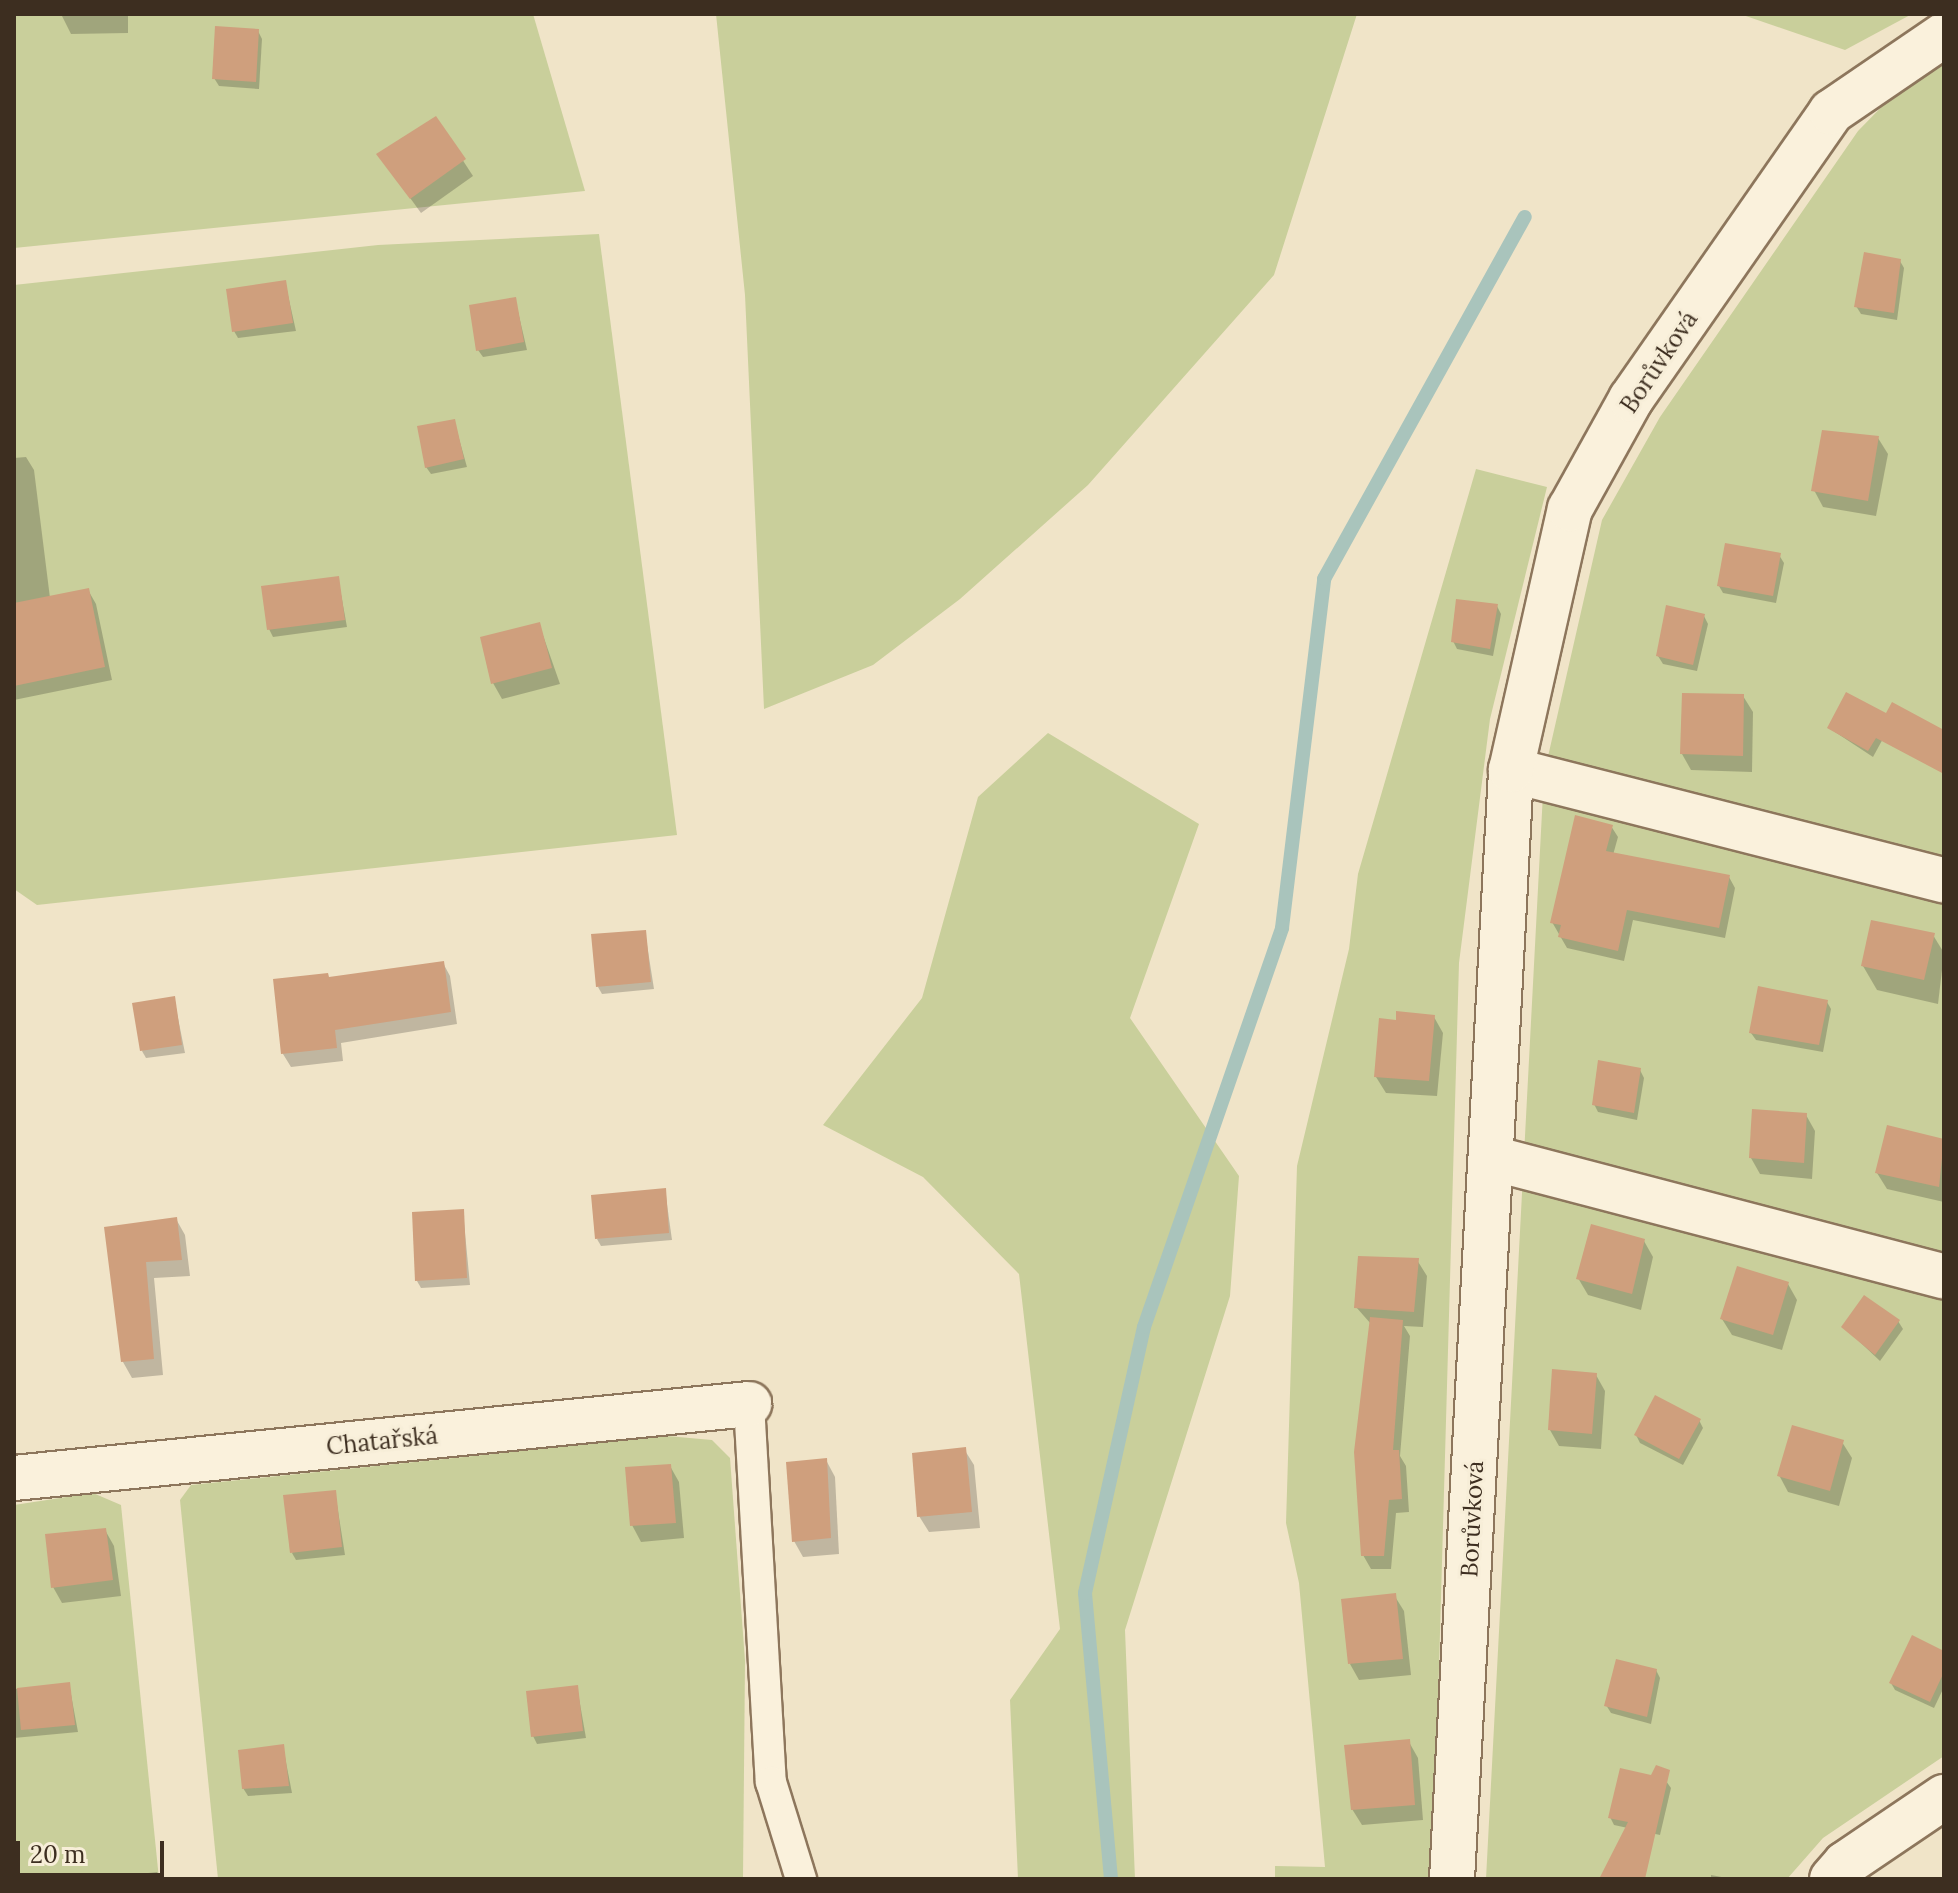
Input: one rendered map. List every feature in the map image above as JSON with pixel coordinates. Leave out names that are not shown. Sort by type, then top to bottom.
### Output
[{"type":"street","name":"Borůvková","points":[[1452,1879],[1511,770],[1570,509],[1631,399],[1831,112],[1944,35]]},
{"type":"street","points":[[1511,770],[1944,880]]},
{"type":"street","points":[[1492,1158],[1944,1277]]},
{"type":"street","name":"Chatařská","points":[[14,1478],[749,1404]]},
{"type":"street","points":[[1832,1879],[1845,1864],[1944,1797]]},
{"type":"lane","points":[[749,1404],[771,1782],[801,1879]]},
{"type":"green space","points":[[14,14],[533,14],[585,191],[14,248]]},
{"type":"green space","points":[[716,14],[1357,14],[1274,275],[1088,485],[960,599],[873,665],[764,709],[745,295]]},
{"type":"green space","points":[[1740,14],[1912,14],[1845,50]]},
{"type":"green space","points":[[1944,59],[1944,1756],[1823,1838],[1787,1879],[1486,1879],[1544,774],[1602,520],[1660,417],[1858,131],[1903,85]]},
{"type":"green space","points":[[599,234],[677,835],[37,905],[14,889],[14,285],[378,245]]},
{"type":"green space","points":[[1476,469],[1547,487],[1490,719],[1459,963],[1434,1844],[1429,1879],[1275,1879],[1275,1866],[1325,1867],[1299,1583],[1286,1523],[1297,1166],[1349,949],[1358,874]]},
{"type":"green space","points":[[1048,733],[1199,824],[1130,1018],[1239,1176],[1230,1296],[1125,1630],[1135,1879],[1018,1879],[1010,1700],[1060,1629],[1019,1274],[923,1177],[823,1125],[922,998],[978,797]]},
{"type":"green space","points":[[667,1436],[712,1440],[730,1458],[745,1661],[743,1879],[218,1879],[180,1500],[191,1485]]},
{"type":"green space","points":[[93,1493],[121,1505],[159,1879],[14,1879],[14,1505]]},
{"type":"building","points":[[215,26],[259,29],[256,82],[212,79]]},
{"type":"building","points":[[436,116],[466,159],[410,199],[376,154]]},
{"type":"building","points":[[1864,252],[1901,259],[1894,313],[1854,307]]},
{"type":"building","points":[[286,280],[293,323],[232,332],[226,289]]},
{"type":"building","points":[[516,297],[524,342],[476,351],[469,305]]},
{"type":"building","points":[[455,419],[464,459],[425,468],[417,426]]},
{"type":"building","points":[[1822,430],[1879,436],[1868,501],[1811,491]]},
{"type":"building","points":[[1725,543],[1781,553],[1773,596],[1717,586]]},
{"type":"building","points":[[339,576],[345,620],[267,630],[261,586]]},
{"type":"building","points":[[89,588],[105,667],[14,686],[14,603]]},
{"type":"building","points":[[1456,599],[1498,604],[1490,649],[1451,642]]},
{"type":"building","points":[[1666,605],[1705,614],[1693,665],[1656,656]]},
{"type":"building","points":[[540,622],[552,668],[491,684],[480,637]]},
{"type":"building","points":[[1846,692],[1886,713],[1892,702],[1944,730],[1944,774],[1876,738],[1868,751],[1827,728]]},
{"type":"building","points":[[1682,693],[1744,694],[1743,756],[1680,754]]},
{"type":"building","points":[[1575,815],[1613,825],[1606,851],[1730,875],[1719,928],[1627,910],[1618,951],[1558,937],[1561,925],[1550,923]]},
{"type":"building","points":[[1871,920],[1935,933],[1924,980],[1861,966]]},
{"type":"building","points":[[646,930],[651,982],[596,987],[591,934]]},
{"type":"building","points":[[444,961],[451,1012],[335,1030],[337,1048],[281,1054],[273,979],[328,973],[329,977]]},
{"type":"building","points":[[1758,986],[1828,1000],[1819,1045],[1749,1033]]},
{"type":"building","points":[[175,996],[182,1045],[140,1051],[132,1003]]},
{"type":"building","points":[[1396,1011],[1435,1015],[1429,1081],[1374,1077],[1379,1018],[1396,1020]]},
{"type":"building","points":[[1598,1060],[1641,1068],[1634,1113],[1592,1105]]},
{"type":"building","points":[[1752,1109],[1807,1113],[1804,1163],[1749,1158]]},
{"type":"building","points":[[1887,1125],[1944,1139],[1939,1187],[1875,1173]]},
{"type":"building","points":[[666,1188],[669,1233],[595,1239],[591,1195]]},
{"type":"building","points":[[464,1209],[467,1278],[415,1281],[412,1212]]},
{"type":"building","points":[[177,1217],[182,1260],[146,1262],[154,1359],[121,1362],[104,1227]]},
{"type":"building","points":[[1591,1224],[1645,1239],[1632,1294],[1576,1279]]},
{"type":"building","points":[[1358,1256],[1419,1258],[1414,1312],[1354,1308]]},
{"type":"building","points":[[1737,1266],[1789,1282],[1773,1335],[1720,1319]]},
{"type":"building","points":[[1864,1295],[1900,1320],[1875,1355],[1841,1327]]},
{"type":"building","points":[[1370,1317],[1403,1320],[1393,1450],[1399,1450],[1402,1499],[1389,1500],[1384,1556],[1361,1556],[1354,1452]]},
{"type":"building","points":[[1552,1369],[1597,1373],[1592,1434],[1548,1430]]},
{"type":"building","points":[[1655,1395],[1701,1419],[1679,1459],[1634,1435]]},
{"type":"building","points":[[1792,1425],[1844,1440],[1830,1491],[1777,1476]]},
{"type":"building","points":[[966,1447],[972,1512],[917,1517],[912,1453]]},
{"type":"building","points":[[827,1458],[831,1538],[792,1542],[786,1462]]},
{"type":"building","points":[[671,1464],[676,1523],[630,1526],[625,1467]]},
{"type":"building","points":[[336,1490],[342,1547],[290,1553],[283,1495]]},
{"type":"building","points":[[106,1528],[113,1580],[51,1588],[45,1534]]},
{"type":"building","points":[[1396,1593],[1403,1659],[1348,1664],[1341,1599]]},
{"type":"building","points":[[1912,1635],[1944,1651],[1944,1672],[1930,1702],[1889,1683]]},
{"type":"building","points":[[1616,1659],[1657,1669],[1647,1717],[1604,1706]]},
{"type":"building","points":[[70,1682],[75,1725],[21,1730],[17,1688]]},
{"type":"building","points":[[578,1685],[583,1731],[531,1737],[526,1691]]},
{"type":"building","points":[[1410,1739],[1415,1805],[1351,1810],[1344,1745]]},
{"type":"building","points":[[284,1744],[289,1786],[242,1789],[238,1750]]},
{"type":"building","points":[[1656,1765],[1670,1770],[1645,1879],[1599,1879],[1628,1822],[1608,1818],[1620,1768],[1651,1775]]},
{"type":"waterway","points":[[1111,1879],[1085,1593],[1144,1327],[1282,928],[1324,579],[1525,217]]}]
